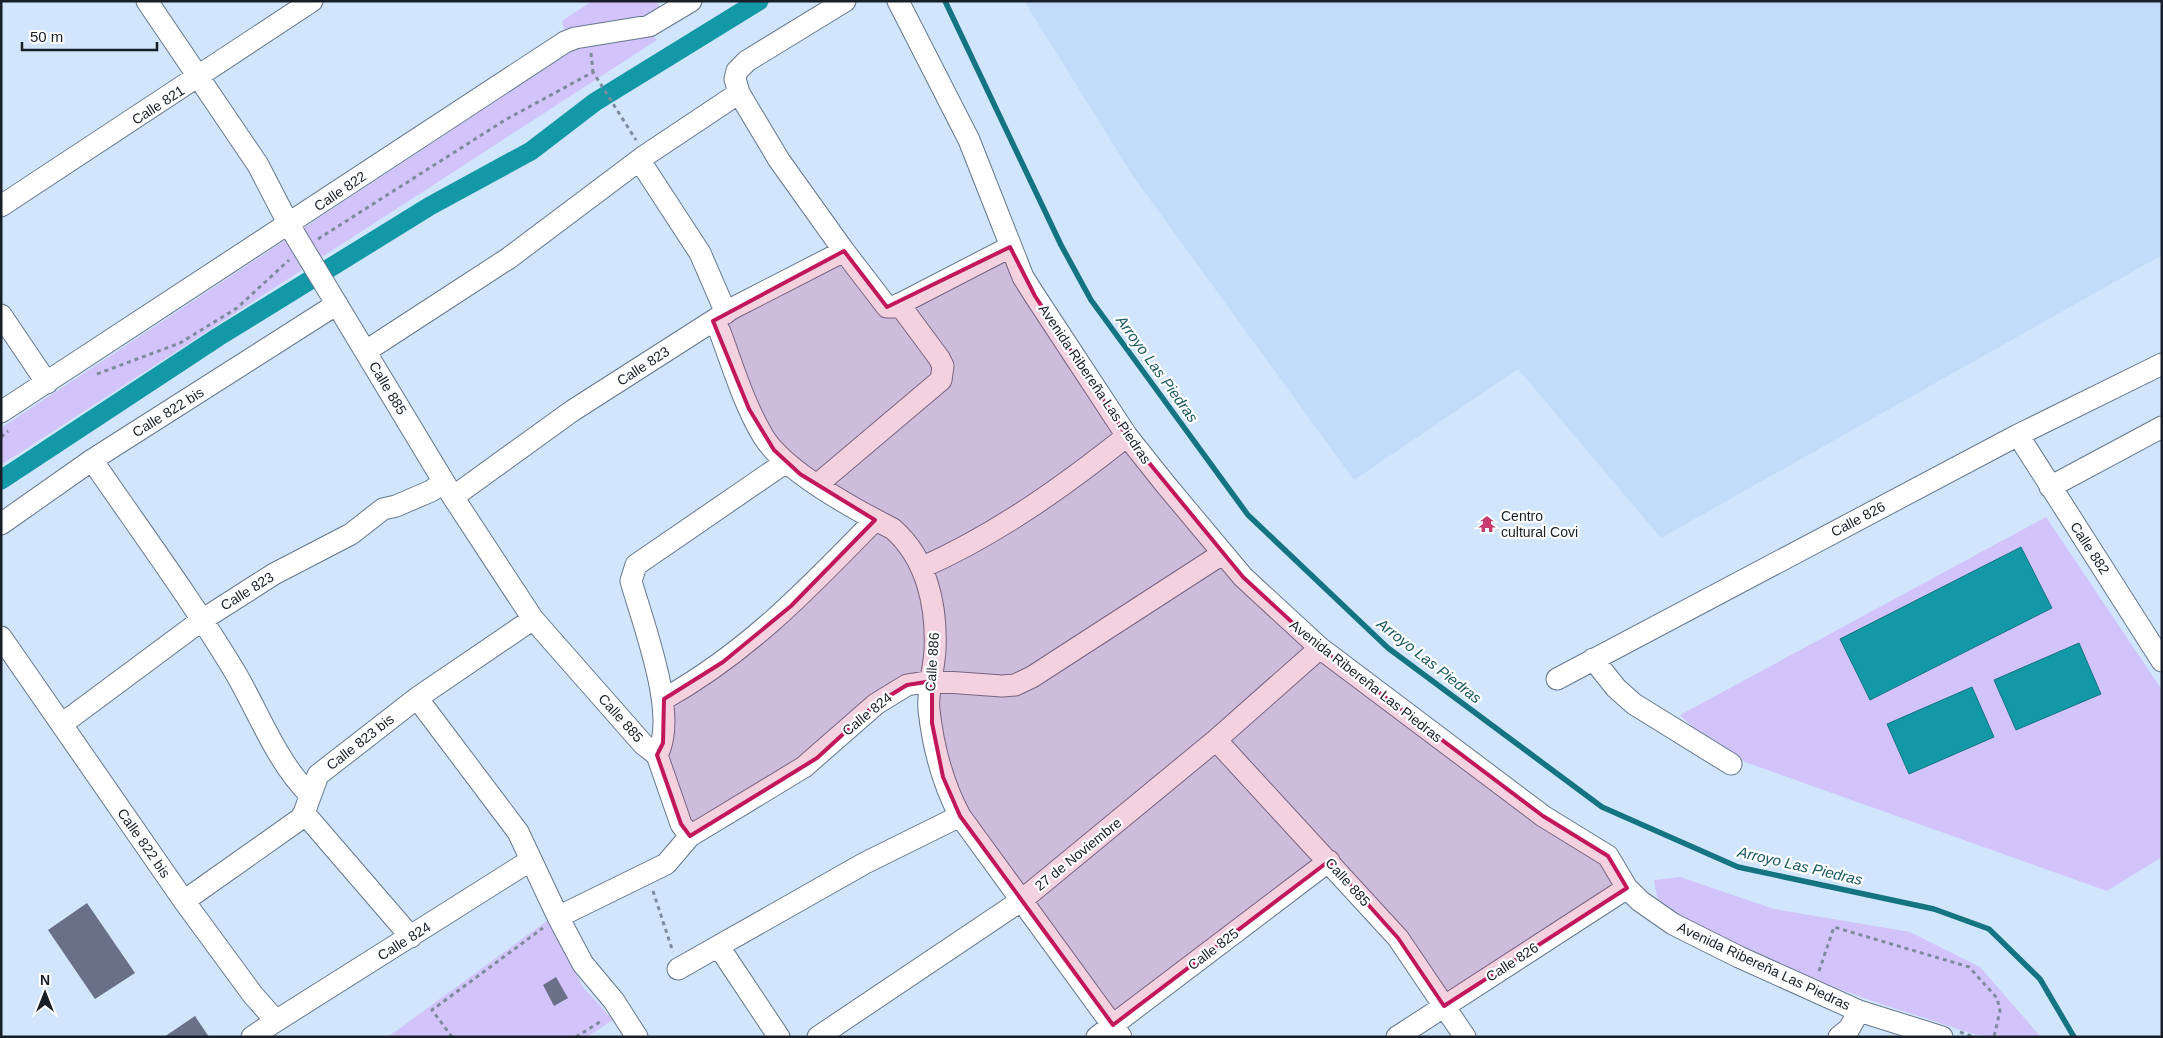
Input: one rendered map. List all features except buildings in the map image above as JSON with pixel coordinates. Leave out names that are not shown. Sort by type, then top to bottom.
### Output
[{"type":"street","name":"Calle 885","points":[[147,1],[258,165],[310,259],[449,490],[533,619],[643,744],[657,755]]},
{"type":"street","name":"Calle 821","points":[[1,206],[198,79],[312,1]]},
{"type":"street","points":[[845,1],[747,61],[736,71],[735,79],[739,93],[780,160],[844,251],[882,303],[887,307],[899,304],[1010,247]]},
{"type":"street","name":"Avenida Ribereña Las Piedras","points":[[898,1],[960,120],[1010,247],[1034,296],[1127,436],[1222,554],[1267,601],[1320,648],[1543,816],[1608,856],[1627,888],[1640,901],[1673,924],[1739,957],[1860,1011],[1942,1037]]},
{"type":"street","name":"Calle 822","points":[[1,412],[565,42],[574,38],[649,26],[677,5]]},
{"type":"street","points":[[366,351],[509,258],[643,158],[739,93]]},
{"type":"street","name":"Calle 886","points":[[643,158],[700,253],[720,317],[720,332],[758,428],[774,450],[786,462],[818,484],[893,529],[901,536],[923,567],[930,591],[934,621],[935,650],[929,709],[943,777],[950,798],[960,816],[1022,900],[1111,1033]]},
{"type":"street","name":"Calle 823","points":[[62,724],[202,620],[274,574],[351,534],[383,509],[424,494],[449,490],[720,317],[844,251]]},
{"type":"street","name":"Calle 822 bis","points":[[1,524],[92,460],[333,298]]},
{"type":"street","points":[[818,484],[941,380],[943,366],[939,358],[899,304]]},
{"type":"street","points":[[1,315],[47,383]]},
{"type":"street","name":"Calle 826","points":[[1557,679],[2018,435],[2162,364]]},
{"type":"street","points":[[2050,487],[2162,427]]},
{"type":"street","name":"Calle 882","points":[[2018,435],[2162,661]]},
{"type":"street","points":[[923,567],[988,535],[1074,478],[1127,436]]},
{"type":"street","points":[[92,460],[202,620],[235,673],[307,804],[410,937]]},
{"type":"street","points":[[690,836],[681,824],[657,755],[663,743],[664,699],[631,581],[636,565],[786,462]]},
{"type":"street","points":[[664,699],[723,662],[791,606],[876,520]]},
{"type":"street","name":"Calle 824","points":[[558,917],[666,864],[690,836],[817,758],[876,704],[907,685],[932,681],[1002,686],[1015,685],[1032,677],[1222,554]]},
{"type":"street","name":"Calle 823 bis","points":[[184,901],[300,819],[318,775],[417,698],[533,619]]},
{"type":"street","name":"Calle 822 bis","points":[[1,637],[184,901],[253,995],[276,1021]]},
{"type":"street","name":"27 de Noviembre","points":[[818,1037],[1022,900],[1216,740],[1320,648]]},
{"type":"street","points":[[1594,659],[1616,688],[1634,704],[1731,764]]},
{"type":"street","points":[[417,698],[518,832],[558,917],[583,964],[628,1022]]},
{"type":"street","name":"Calle 885","points":[[1216,740],[1398,938],[1465,1037]]},
{"type":"street","points":[[678,969],[864,863],[960,816]]},
{"type":"street","name":"Calle 824","points":[[276,1021],[531,860]]},
{"type":"street","name":"Calle 825","points":[[1111,1033],[1329,861]]},
{"type":"street","name":"Calle 826","points":[[1397,1037],[1627,888]]},
{"type":"street","points":[[719,947],[779,1037]]},
{"type":"street","points":[[1840,1037],[1849,1029],[1860,1011]]},
{"type":"street","points":[[252,1037],[276,1021]]},
{"type":"path","points":[[596,76],[643,158]]},
{"type":"path","points":[[648,873],[678,969]]},
{"type":"path","points":[[452,1037],[432,1010],[558,917]]},
{"type":"path","points":[[1817,977],[1834,927],[1969,967],[1997,998],[2000,1011],[1994,1037]]},
{"type":"path","points":[[576,1037],[628,1022]]},
{"type":"highlighted area","points":[[1010,247],[1035,296],[1127,436],[1243,577],[1320,648],[1543,816],[1608,856],[1627,888],[1444,1006],[1398,938],[1329,861],[1113,1025],[960,816],[943,777],[932,723],[932,681],[907,685],[876,704],[817,758],[690,836],[681,824],[657,755],[663,743],[664,699],[723,662],[791,606],[875,520],[800,474],[774,450],[749,409],[713,321],[844,251],[887,307]]},
{"type":"shaded area","points":[[592,1],[656,1],[661,9],[640,20],[627,23],[564,29],[562,21]]},
{"type":"shaded area","points":[[1024,1],[2162,1],[2162,255],[1661,538],[1518,369],[1354,480],[1133,176]]},
{"type":"shaded area","points":[[650,33],[657,40],[1,465],[1,428],[579,46]]},
{"type":"shaded area","points":[[2046,517],[2162,690],[2162,857],[2107,891],[1745,762],[1701,735],[1680,715]]},
{"type":"shaded area","points":[[1680,877],[1774,909],[1910,932],[1980,967],[2041,1037],[1983,1037],[1878,1003],[1736,952],[1664,911],[1657,897],[1654,880]]},
{"type":"shaded area","points":[[548,920],[583,987],[613,1020],[587,1037],[388,1037]]},
{"type":"water","points":[[2021,547],[2052,608],[1870,700],[1840,639]]},
{"type":"water","points":[[2079,643],[2101,694],[2016,730],[1994,680]]},
{"type":"water","points":[[1972,687],[1994,737],[1909,774],[1887,724]]},
{"type":"waterway","points":[[1,480],[218,337],[430,206],[531,151],[595,102],[759,1]]},
{"type":"waterway","name":"Arroyo Las Piedras","points":[[945,1],[1061,245],[1091,300],[1248,515],[1388,648],[1602,807],[1738,867],[1934,909],[1989,929],[2040,979],[2074,1037]]},
{"type":"place","name":"Centro cultural Covi","points":[[1487,524]]}]
